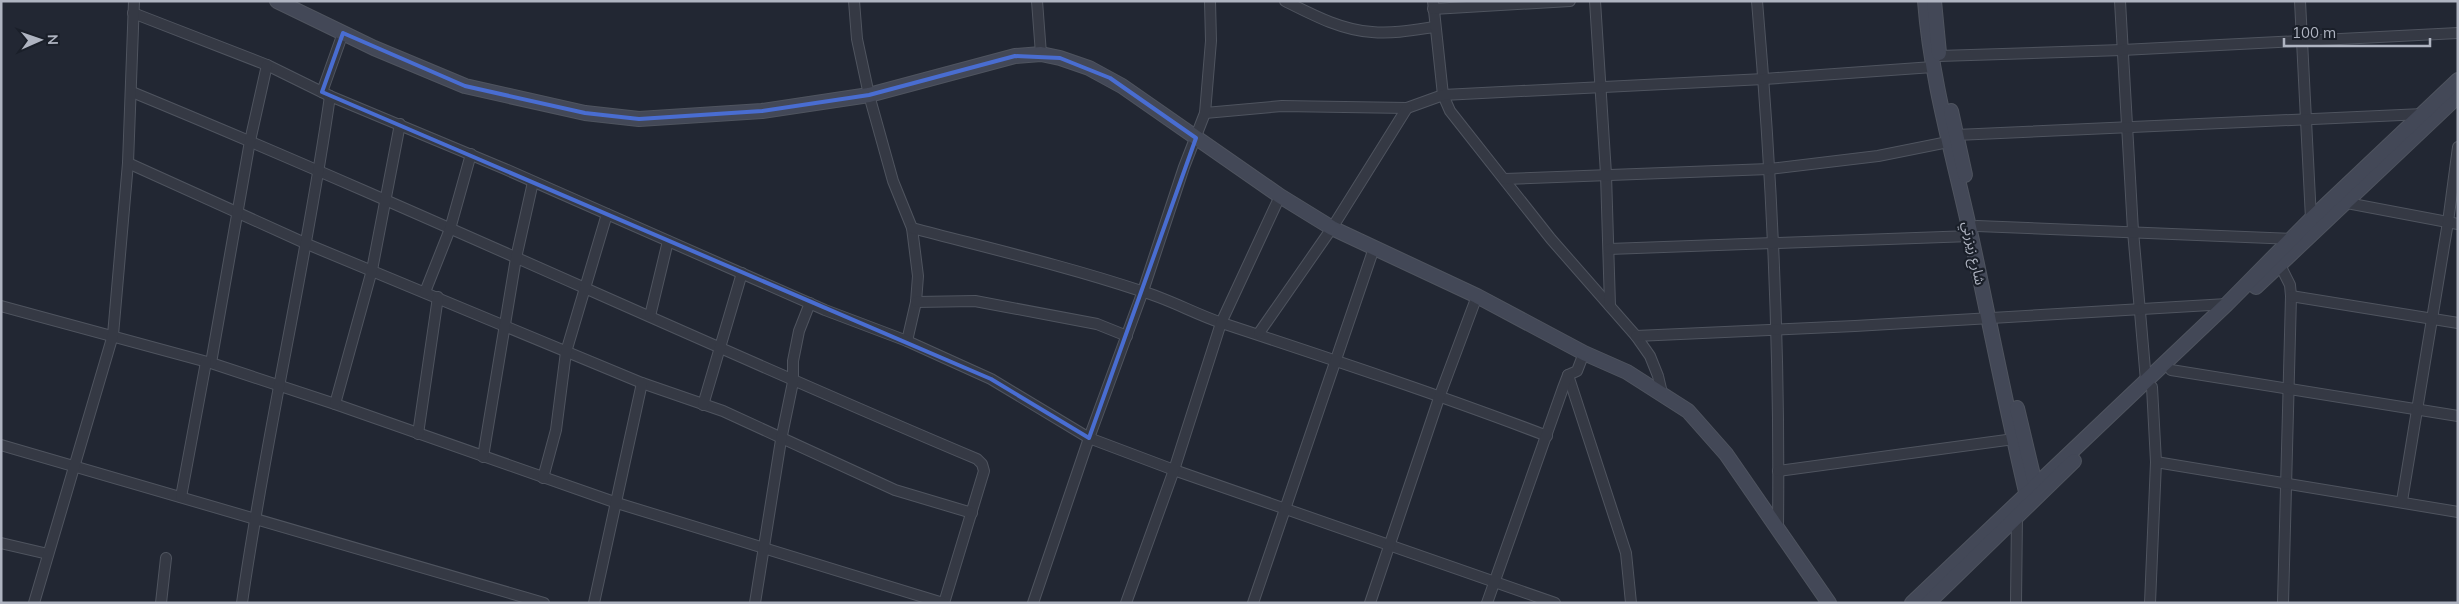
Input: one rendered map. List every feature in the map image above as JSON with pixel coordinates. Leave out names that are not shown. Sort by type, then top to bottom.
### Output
[{"type":"street","points":[[34,603],[112,335],[128,164],[134,1]]},
{"type":"street","points":[[277,1],[442,78],[465,86],[530,102],[639,119],[762,111],[868,95],[1015,56],[1040,54],[1060,58],[1110,78],[1280,196],[1332,228],[1477,296],[1584,353],[1626,372],[1662,393],[1688,412],[1706,429],[1778,526],[1829,603]]},
{"type":"street","points":[[854,1],[857,39],[868,95],[893,181],[912,228],[918,276],[916,302],[907,341]]},
{"type":"street","points":[[1037,1],[1040,54]]},
{"type":"street","points":[[1033,603],[1089,438],[1143,291],[1184,167],[1206,113],[1211,41],[1210,1]]},
{"type":"street","points":[[1285,1],[1335,24],[1373,33],[1434,27]]},
{"type":"street","points":[[1570,1],[1433,5],[1443,95],[1460,126],[1505,179],[1551,239],[1636,336],[1650,356],[1662,393]]},
{"type":"street","points":[[1595,1],[1602,87],[1610,306]]},
{"type":"street","points":[[1757,1],[1764,79],[1772,242],[1778,526]]},
{"type":"street","name":"شارع زيزرتي","points":[[1925,1],[1952,138],[1974,231],[2027,500]]},
{"type":"street","name":"شارع زيزرتي","points":[[1934,1],[1936,61]]},
{"type":"street","points":[[2120,1],[2138,308],[2149,384],[2156,462],[2150,603]]},
{"type":"street","points":[[2300,1],[2311,219]]},
{"type":"street","points":[[134,13],[267,66],[326,94],[471,154],[810,303],[907,341],[991,379],[1089,438],[1174,470],[1555,603]]},
{"type":"street","points":[[242,603],[254,518],[307,244],[319,171],[326,94],[343,33]]},
{"type":"street","points":[[1206,113],[1290,106],[1407,108],[1443,95],[1764,79],[1936,61],[2458,33]]},
{"type":"street","points":[[181,497],[250,140],[267,66]]},
{"type":"street","points":[[1912,603],[2027,500],[2149,384],[2311,219],[2458,80]]},
{"type":"street","points":[[1,306],[208,362],[280,385],[617,503],[764,546],[943,603],[984,471],[982,464],[977,459],[794,382],[650,316],[584,289],[250,140],[132,92]]},
{"type":"street","points":[[2149,384],[2171,370],[2234,307],[2347,203],[2458,96]]},
{"type":"street","points":[[1259,334],[1332,228],[1407,108]]},
{"type":"street","points":[[1505,179],[1769,169],[1878,156],[1952,138],[2126,126],[2423,114]]},
{"type":"street","points":[[335,404],[372,270],[400,124]]},
{"type":"street","points":[[2402,501],[2432,319],[2453,223],[2458,147]]},
{"type":"street","points":[[425,292],[450,229],[471,154]]},
{"type":"street","points":[[128,164],[237,214],[566,352],[642,383],[723,412],[781,440],[895,490],[972,513]]},
{"type":"street","points":[[483,457],[516,258],[534,182]]},
{"type":"street","points":[[1126,603],[1174,470],[1221,323],[1280,196]]},
{"type":"street","points":[[2347,203],[2453,223]]},
{"type":"street","points":[[543,478],[556,430],[566,352],[606,214]]},
{"type":"street","points":[[912,228],[1040,261],[1143,291],[1221,323],[1440,395],[1547,436]]},
{"type":"street","points":[[1609,249],[1974,231],[2133,231],[2292,239]]},
{"type":"street","points":[[650,316],[668,241]]},
{"type":"street","points":[[1253,603],[1338,360],[1374,248]]},
{"type":"street","points":[[2280,265],[2290,286],[2291,296],[2287,388],[2283,603]]},
{"type":"street","points":[[704,405],[718,347],[742,273]]},
{"type":"street","points":[[1370,603],[1440,395],[1477,296]]},
{"type":"street","points":[[2291,296],[2458,323]]},
{"type":"street","points":[[418,434],[438,297]]},
{"type":"street","points":[[916,302],[961,300],[983,302],[1097,324],[1127,336]]},
{"type":"street","points":[[755,603],[781,440],[794,382],[792,361],[798,331],[810,303]]},
{"type":"street","points":[[1636,336],[2227,304]]},
{"type":"street","name":"شارع زيزرتي","points":[[1991,317],[2027,500]]},
{"type":"street","points":[[1487,603],[1568,375],[1577,371],[1584,353]]},
{"type":"street","points":[[2171,370],[2458,416]]},
{"type":"street","points":[[1568,375],[1626,553],[1631,603]]},
{"type":"street","points":[[594,603],[642,383]]},
{"type":"street","points":[[1778,472],[2014,439]]},
{"type":"street","points":[[1,444],[544,603]]},
{"type":"street","points":[[2156,462],[2402,501],[2458,512]]},
{"type":"street","points":[[1928,603],[2027,500]]},
{"type":"street","points":[[2016,603],[2027,500]]},
{"type":"street","points":[[1,543],[48,554]]},
{"type":"street","points":[[161,603],[166,558]]},
{"type":"highlighted area","points":[[343,33],[465,86],[585,113],[639,119],[762,111],[869,95],[1015,56],[1060,58],[1110,78],[1196,138],[1089,438],[991,379],[322,92]]}]
